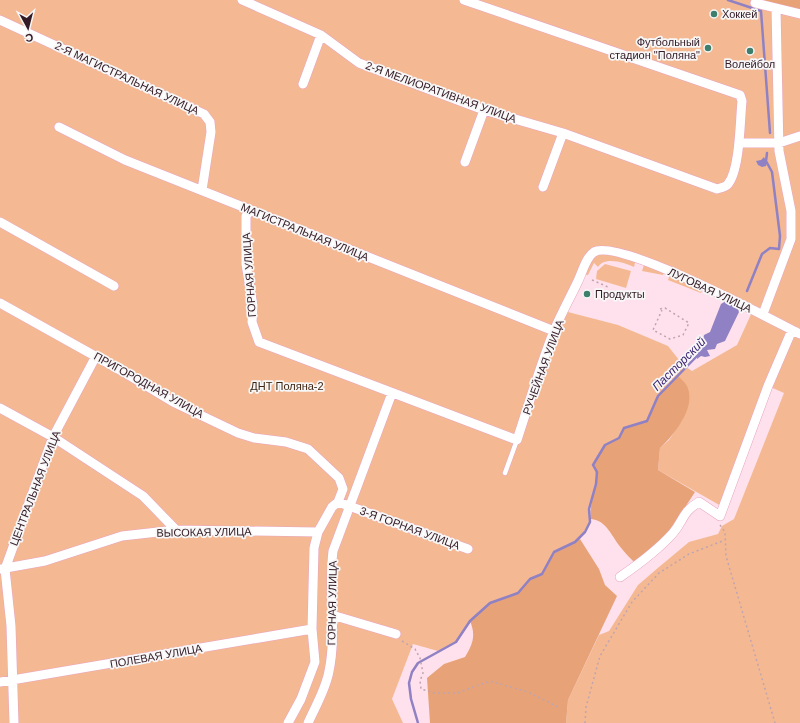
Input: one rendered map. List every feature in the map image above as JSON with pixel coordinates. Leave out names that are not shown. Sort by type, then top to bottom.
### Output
[{"type":"street","name":"2-Я МЕЛИОРАТИВНАЯ УЛИЦА","points":[[242,0],[321,35],[359,63],[484,110],[563,133],[717,189],[727,186],[734,175],[739,142]]},
{"type":"street","points":[[464,0],[740,95],[742,101],[739,142],[779,143],[800,136]]},
{"type":"street","points":[[755,2],[800,14]]},
{"type":"street","points":[[762,314],[791,239],[792,230],[779,143],[776,8]]},
{"type":"street","name":"2-Я МАГИСТРАЛЬНАЯ УЛИЦА","points":[[0,20],[204,114],[210,122],[211,132],[202,190]]},
{"type":"street","points":[[303,84],[321,35]]},
{"type":"street","points":[[465,162],[484,110]]},
{"type":"street","name":"МАГИСТРАЛЬНАЯ УЛИЦА","points":[[59,127],[125,160],[554,331]]},
{"type":"street","points":[[543,187],[563,133]]},
{"type":"street","name":"ГОРНАЯ УЛИЦА","points":[[250,211],[246,216],[246,264],[253,306],[252,322],[259,342],[517,440]]},
{"type":"street","points":[[0,222],[114,286]]},
{"type":"street","name":"РУЧЕЙНАЯ УЛИЦА","points":[[517,440],[554,331],[592,253],[606,250],[617,252]]},
{"type":"street","name":"ЛУГОВАЯ УЛИЦА","points":[[617,252],[668,271],[740,302],[796,332]]},
{"type":"street","name":"ПРИГОРОДНАЯ УЛИЦА","points":[[0,303],[96,356],[173,402],[238,433],[254,438],[286,442],[308,449],[339,478],[344,489],[338,502]]},
{"type":"street","points":[[620,577],[651,554],[674,532],[684,514],[699,502],[720,516],[768,386],[796,332]]},
{"type":"street","name":"ЦЕНТРАЛЬНАЯ УЛИЦА","points":[[14,723],[11,626],[2,569],[53,437],[96,356]]},
{"type":"street","name":"ГОРНАЯ УЛИЦА","points":[[308,723],[329,673],[332,615],[330,574],[333,551],[351,506],[392,392]]},
{"type":"street","points":[[0,408],[53,437],[143,496],[176,530]]},
{"type":"street","points":[[288,723],[301,698],[314,662],[312,629],[313,563],[318,532],[332,506],[338,502]]},
{"type":"street","name":"3-Я ГОРНАЯ УЛИЦА","points":[[338,502],[468,550]]},
{"type":"street","name":"ВЫСОКАЯ УЛИЦА","points":[[2,569],[45,561],[122,536],[176,530],[318,532]]},
{"type":"street","points":[[332,615],[396,634]]},
{"type":"street","name":"ПОЛЕВАЯ УЛИЦА","points":[[0,682],[312,629]]},
{"type":"lane","points":[[504,473],[517,440]]},
{"type":"path","points":[[592,280],[608,287]]},
{"type":"path","points":[[664,308],[689,322],[683,335],[670,339],[653,330],[661,309],[664,308]]},
{"type":"path","points":[[720,516],[718,521],[725,532],[726,556],[775,723]]},
{"type":"path","points":[[585,723],[586,707],[600,656],[632,602],[659,573],[689,554],[725,540]]},
{"type":"path","points":[[396,634],[397,638],[415,649],[420,658],[422,668],[421,689],[434,693],[457,693],[490,681],[528,692],[560,708]]},
{"type":"green space","name":"ДНТ Поляна-2","points":[[0,0],[765,0],[764,5],[800,14],[800,723],[566,723],[568,700],[599,635],[609,631],[638,585],[689,542],[718,534],[722,526],[734,519],[784,393],[768,386],[721,506],[658,470],[660,448],[669,440],[683,419],[678,377],[658,396],[647,421],[624,428],[619,437],[605,445],[597,472],[594,497],[589,509],[591,519],[580,539],[554,552],[542,574],[530,579],[518,593],[490,604],[470,621],[456,642],[438,651],[413,644],[392,699],[403,723],[0,723]],"holes":[[[636,259],[645,262],[642,271],[663,275],[665,269],[671,271],[668,280],[701,293],[704,286],[753,310],[737,345],[692,371],[683,365],[668,346],[618,325],[564,311],[580,274],[588,275],[594,263],[598,267],[605,262],[615,261],[634,267]]]},
{"type":"green space","points":[[605,264],[631,271],[626,288],[596,279],[597,271]]},
{"type":"shaded area","points":[[765,0],[800,0],[800,14],[764,5]]},
{"type":"shaded area","points":[[764,157],[767,163],[766,166],[762,167],[758,165],[756,161],[761,160]]},
{"type":"shaded area","points":[[726,301],[737,306],[739,312],[725,341],[717,344],[715,349],[707,350],[710,356],[701,356],[697,359],[704,335],[710,332],[721,304]]},
{"type":"shaded area","points":[[678,376],[687,386],[689,403],[687,411],[672,436],[660,448],[658,470],[695,492],[669,532],[635,563],[618,545],[605,526],[597,520],[591,519],[591,505],[596,485],[593,465],[605,445],[619,437],[624,428],[647,421],[658,396]]},
{"type":"shaded area","points":[[580,539],[599,569],[605,585],[617,596],[568,700],[566,723],[430,723],[427,678],[444,664],[465,657],[473,639],[473,631],[470,621],[490,603],[518,593],[530,579],[542,574],[554,552]]},
{"type":"waterway","name":"Пасторский","points":[[728,0],[761,11],[770,133]]},
{"type":"waterway","name":"Пасторский","points":[[747,291],[762,254],[770,248],[779,249],[780,236],[772,172],[766,161],[767,153]]},
{"type":"waterway","name":"Пасторский","points":[[418,723],[411,699],[409,683],[412,672],[418,663],[456,642],[470,621],[490,603],[518,593],[530,579],[542,574],[554,552],[575,542],[585,532],[590,522],[589,509],[596,484],[597,472],[593,465],[605,445],[619,438],[624,428],[647,421],[658,396],[698,355]]},
{"type":"place","name":"Хоккей","points":[[714,14]]},
{"type":"place","name":"Футбольный стадион \"Поляна\"","points":[[708,48]]},
{"type":"place","name":"Волейбол","points":[[750,51]]},
{"type":"place","name":"Продукты","points":[[587,294]]}]
